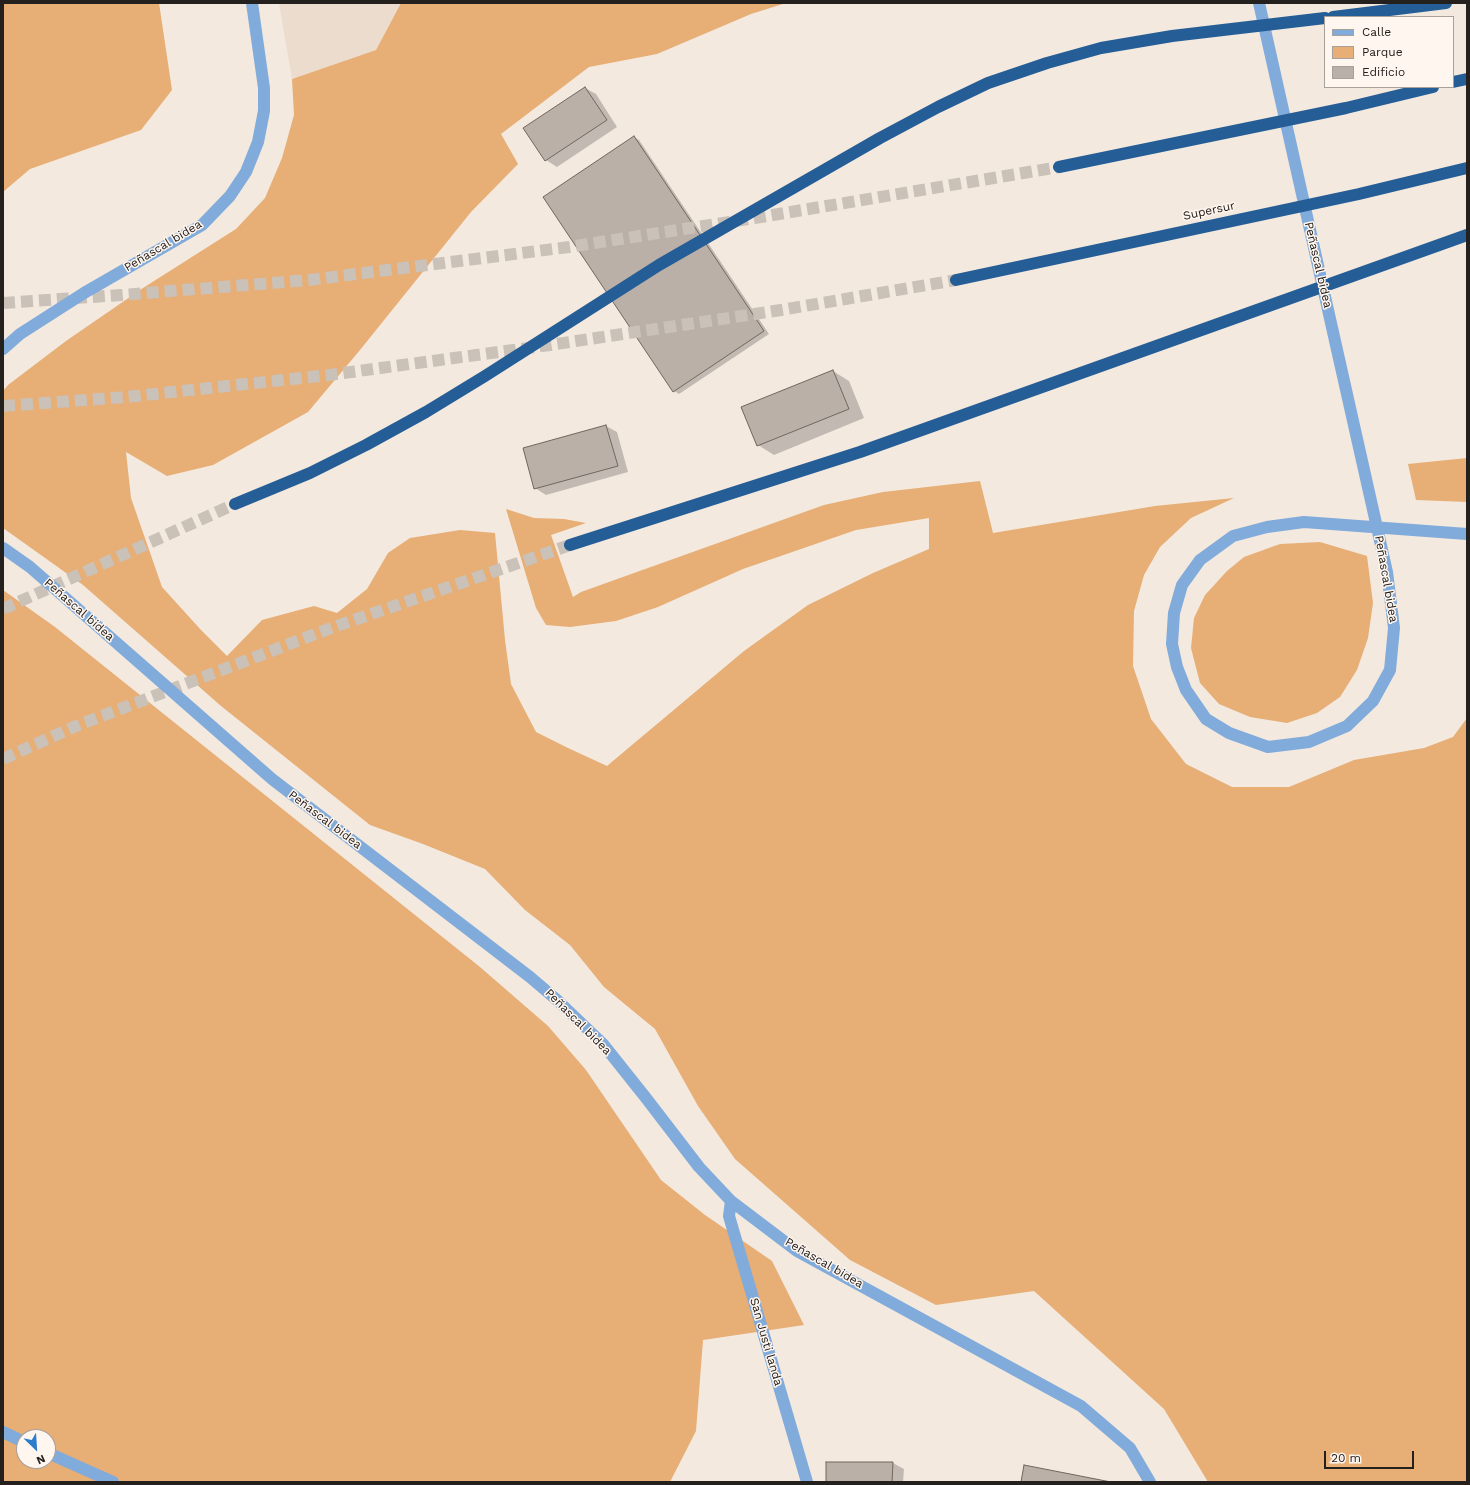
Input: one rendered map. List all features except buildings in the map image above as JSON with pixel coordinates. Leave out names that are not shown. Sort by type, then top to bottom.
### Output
[{"type":"highway","points":[[1341,16],[1446,3]]},
{"type":"highway","points":[[235,504],[310,472],[393,430],[485,376],[659,265],[880,138],[938,107],[988,83],[1047,63],[1102,48],[1172,36],[1324,18]]},
{"type":"highway","points":[[1454,82],[1467,79]]},
{"type":"highway","points":[[1059,167],[1346,108],[1429,88]]},
{"type":"highway","name":"Supersur","points":[[956,280],[1351,196],[1467,168]]},
{"type":"highway","points":[[570,545],[860,452],[1467,235]]},
{"type":"street","name":"Peñascal bidea","points":[[3,349],[20,334],[84,293],[202,225],[230,196],[246,172],[258,142],[264,111],[264,88],[252,3]]},
{"type":"street","name":"Peñascal bidea","points":[[1259,3],[1387,572],[1394,628],[1390,670],[1373,702],[1347,726],[1309,742],[1268,747],[1229,733],[1206,718],[1186,690],[1177,667],[1172,644],[1174,613],[1182,585],[1200,560],[1233,536],[1267,527],[1304,522],[1467,534]]},
{"type":"street","name":"Peñascal bidea","points":[[3,548],[30,567],[272,779],[558,1000],[603,1044],[699,1167],[731,1201],[797,1250],[1081,1406],[1130,1448],[1150,1482]]},
{"type":"street","name":"San Justi landa","points":[[731,1201],[729,1216],[807,1482]]},
{"type":"street","points":[[3,1432],[16,1438]]},
{"type":"street","points":[[56,1457],[113,1482]]},
{"type":"shaded area","points":[[279,3],[401,3],[376,50],[292,79]]},
{"type":"green space","points":[[3,3],[159,3],[172,90],[141,130],[30,169],[3,192]]},
{"type":"green space","points":[[401,3],[786,3],[751,14],[657,54],[589,67],[501,134],[518,164],[471,212],[308,412],[213,465],[167,476],[126,452],[131,498],[162,587],[227,656],[262,620],[314,606],[337,613],[367,589],[388,553],[410,538],[460,530],[495,533],[505,640],[511,684],[536,732],[607,766],[744,651],[808,605],[873,573],[929,549],[929,518],[856,530],[743,569],[658,607],[616,621],[570,627],[546,625],[536,608],[506,509],[534,518],[564,519],[586,523],[551,535],[573,597],[581,592],[824,505],[883,492],[980,481],[993,533],[1155,506],[1234,498],[1191,518],[1160,547],[1144,575],[1134,611],[1133,666],[1151,719],[1186,764],[1232,787],[1289,787],[1354,760],[1424,748],[1453,737],[1467,718],[1467,1482],[1208,1482],[1164,1409],[1034,1291],[936,1305],[850,1260],[735,1159],[698,1106],[655,1029],[604,987],[570,945],[525,910],[485,869],[370,825],[221,706],[83,585],[3,528],[3,391],[8,385],[66,341],[143,288],[236,229],[265,198],[282,158],[294,115],[292,79],[376,50]]},
{"type":"green space","points":[[1467,458],[1467,502],[1416,500],[1408,464]]},
{"type":"green space","points":[[1320,542],[1367,556],[1373,603],[1368,638],[1357,670],[1340,697],[1317,713],[1287,723],[1250,717],[1219,704],[1200,683],[1191,648],[1194,618],[1205,595],[1227,571],[1244,557],[1280,544]]},
{"type":"green space","points":[[3,590],[55,627],[480,967],[548,1026],[586,1070],[661,1180],[705,1215],[772,1261],[804,1325],[703,1340],[696,1431],[670,1482],[3,1482]]},
{"type":"tunnel","points":[[3,303],[309,280],[569,247],[761,217],[1059,167]]},
{"type":"tunnel","points":[[3,406],[126,397],[329,375],[550,345],[781,310],[956,280]]},
{"type":"tunnel","points":[[3,609],[235,504]]},
{"type":"tunnel","points":[[3,759],[76,726],[331,628],[570,545]]}]
